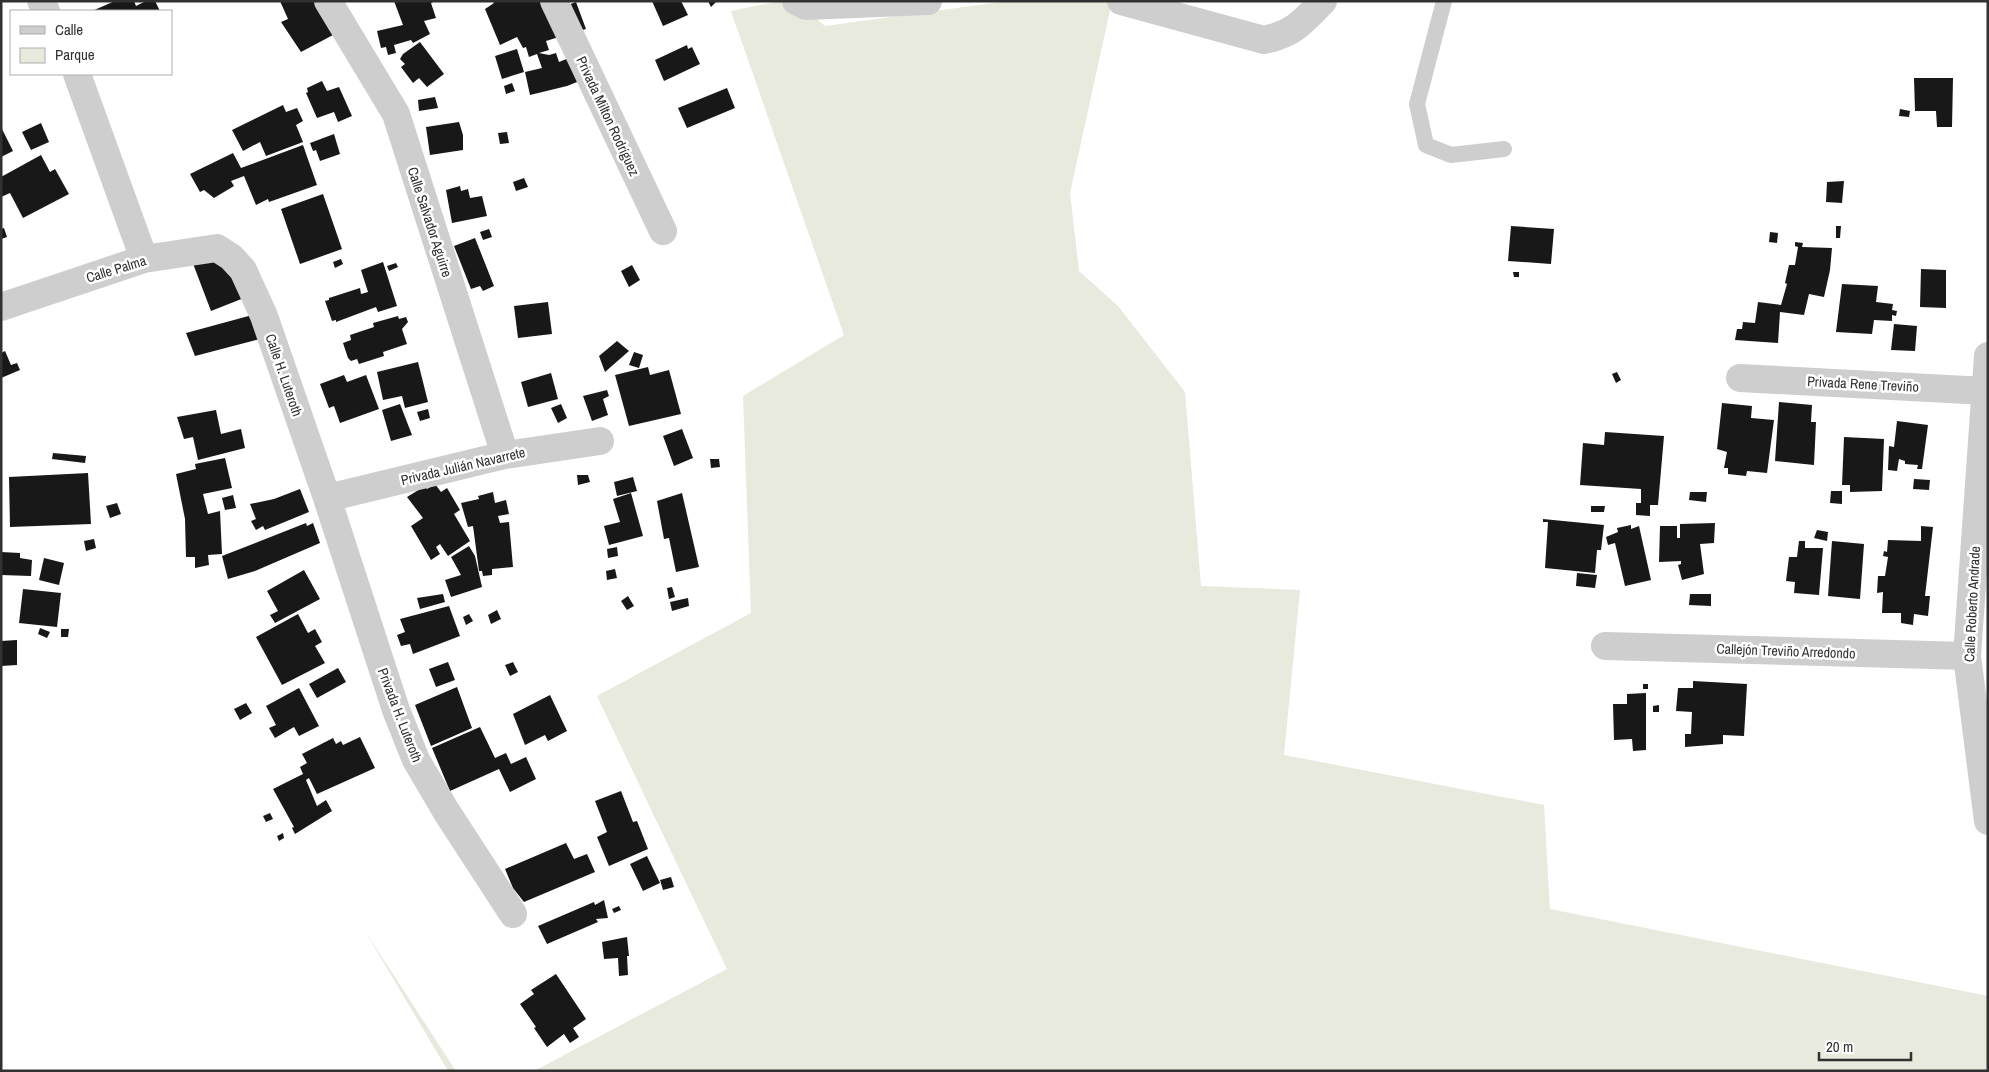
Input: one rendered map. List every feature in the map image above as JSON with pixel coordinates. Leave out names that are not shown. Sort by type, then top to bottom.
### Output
[{"type":"street","name":"Calle Salvador Aguirre","points":[[328,1],[396,114],[505,455]]},
{"type":"street","name":"Privada Milton Rodríguez","points":[[554,1],[663,231]]},
{"type":"street","points":[[796,1],[806,6],[928,1]]},
{"type":"street","points":[[1120,1],[1264,40],[1281,36],[1299,27],[1323,1]]},
{"type":"street","points":[[77,75],[144,259]]},
{"type":"street","name":"Calle Palma","points":[[1,307],[17,300],[144,259],[216,248],[231,257]]},
{"type":"street","name":"Calle H. Luteroth","points":[[231,257],[243,270],[264,316],[327,498]]},
{"type":"street","name":"Calle Roberto Andrade","points":[[1988,356],[1967,656],[1988,821]]},
{"type":"street","name":"Privada Rene Treviño","points":[[1740,378],[1986,390]]},
{"type":"street","name":"Privada Julián Navarrete","points":[[327,498],[505,455],[600,441]]},
{"type":"street","name":"Privada H. Luteroth","points":[[327,498],[396,710],[416,760],[446,811],[513,914]]},
{"type":"street","name":"Callejón Treviño Arredondo","points":[[1605,646],[1967,656]]},
{"type":"lane","points":[[1444,1],[1417,104],[1426,145],[1451,155],[1504,149]]},
{"type":"green space","points":[[780,1],[795,1],[825,26],[1008,1],[1112,1],[1070,193],[1079,271],[1118,306],[1185,392],[1201,586],[1300,590],[1284,755],[1544,805],[1550,909],[1988,996],[1988,1071],[534,1071],[727,969],[597,696],[751,613],[743,396],[844,335],[731,11]]},
{"type":"green space","points":[[365,931],[456,1071],[448,1071]]},
{"type":"building","points":[[115,1],[134,1],[136,6],[146,1],[155,1],[160,10],[94,10]]},
{"type":"building","points":[[280,1],[317,1],[319,4],[315,6],[333,35],[301,52],[281,22],[288,19]]},
{"type":"building","points":[[394,1],[435,1],[431,3],[436,18],[424,21],[430,34],[413,43],[411,40],[394,45],[396,53],[388,55],[386,47],[381,48],[377,31],[403,25]]},
{"type":"building","points":[[493,1],[549,1],[562,36],[546,41],[549,50],[539,53],[549,55],[556,53],[559,62],[569,58],[597,74],[567,86],[530,95],[525,72],[542,68],[537,54],[529,57],[526,47],[523,48],[517,37],[500,45],[485,9],[494,3]]},
{"type":"building","points":[[652,1],[681,1],[688,15],[663,26]]},
{"type":"building","points":[[708,1],[717,1],[711,7]]},
{"type":"building","points":[[576,2],[586,29],[568,34],[560,8]]},
{"type":"building","points":[[420,42],[444,74],[427,87],[419,78],[413,83],[401,67],[405,64],[400,59],[403,54]]},
{"type":"building","points":[[687,45],[688,49],[692,47],[700,64],[664,81],[655,60]]},
{"type":"building","points":[[517,49],[524,72],[502,79],[495,56]]},
{"type":"building","points":[[1914,78],[1953,78],[1952,127],[1937,127],[1936,111],[1915,111]]},
{"type":"building","points":[[322,81],[327,91],[339,87],[352,116],[338,122],[334,112],[317,118],[306,93],[308,92],[307,88]]},
{"type":"building","points":[[512,83],[515,91],[506,94],[504,86]]},
{"type":"building","points":[[727,88],[735,108],[687,128],[678,108]]},
{"type":"building","points":[[435,97],[438,108],[419,111],[418,100]]},
{"type":"building","points":[[283,105],[286,112],[297,108],[303,121],[296,125],[303,142],[266,156],[260,142],[243,151],[232,130]]},
{"type":"building","points":[[1900,109],[1910,111],[1909,117],[1899,116]]},
{"type":"building","points":[[459,122],[463,135],[463,150],[430,155],[426,127]]},
{"type":"building","points":[[41,123],[49,142],[31,150],[22,132]]},
{"type":"building","points":[[1,127],[13,151],[1,157]]},
{"type":"building","points":[[507,132],[509,143],[500,144],[498,133]]},
{"type":"building","points":[[334,134],[340,154],[320,161],[316,150],[313,151],[310,143]]},
{"type":"building","points":[[303,145],[317,185],[269,202],[268,199],[256,205],[244,176],[231,181],[234,186],[214,198],[204,190],[200,192],[190,174],[233,153],[241,168]]},
{"type":"building","points":[[41,155],[50,172],[55,169],[69,194],[23,218],[10,193],[1,197],[1,177]]},
{"type":"building","points":[[524,178],[528,187],[516,191],[513,182]]},
{"type":"building","points":[[1844,181],[1842,203],[1826,202],[1827,182]]},
{"type":"building","points":[[460,186],[461,191],[468,189],[470,198],[482,196],[487,216],[452,223],[446,190]]},
{"type":"building","points":[[323,194],[342,249],[300,264],[281,209]]},
{"type":"building","points":[[1511,226],[1554,229],[1551,264],[1508,261]]},
{"type":"building","points":[[1836,226],[1841,226],[1840,238],[1836,238]]},
{"type":"building","points":[[4,228],[7,237],[1,239],[1,229]]},
{"type":"building","points":[[489,229],[492,237],[483,240],[480,232]]},
{"type":"building","points":[[1770,232],[1778,233],[1777,243],[1769,242]]},
{"type":"building","points":[[475,238],[494,286],[483,291],[480,286],[471,289],[454,246]]},
{"type":"building","points":[[1795,242],[1803,243],[1802,247],[1832,248],[1830,270],[1824,297],[1809,294],[1804,315],[1780,312],[1778,343],[1735,340],[1737,329],[1742,329],[1743,322],[1755,323],[1758,302],[1781,305],[1787,284],[1785,283],[1789,265],[1795,265],[1798,247],[1795,246]]},
{"type":"building","points":[[232,249],[249,296],[211,311],[192,261]]},
{"type":"building","points":[[341,259],[343,264],[335,268],[333,262]]},
{"type":"building","points":[[383,262],[397,306],[378,312],[376,307],[336,322],[336,320],[332,321],[325,301],[360,288],[361,294],[368,292],[361,270]]},
{"type":"building","points":[[396,263],[398,267],[389,271],[387,266]]},
{"type":"building","points":[[632,265],[640,280],[629,287],[621,271]]},
{"type":"building","points":[[1921,269],[1946,270],[1946,308],[1920,307]]},
{"type":"building","points":[[1513,272],[1519,272],[1519,277],[1514,277]]},
{"type":"building","points":[[1842,284],[1878,286],[1876,302],[1893,304],[1892,310],[1897,311],[1896,316],[1892,315],[1892,321],[1874,320],[1872,334],[1836,332]]},
{"type":"building","points":[[548,302],[552,334],[518,338],[514,306]]},
{"type":"building","points":[[256,314],[264,338],[195,356],[186,333]]},
{"type":"building","points":[[398,316],[399,319],[406,317],[408,322],[402,329],[407,344],[383,352],[384,356],[359,364],[357,359],[351,361],[348,358],[343,343],[351,340],[350,335],[374,327],[373,323]]},
{"type":"building","points":[[1894,324],[1917,326],[1915,351],[1891,350]]},
{"type":"building","points":[[617,341],[629,351],[605,372],[599,356]]},
{"type":"building","points":[[5,351],[11,365],[17,363],[20,370],[1,378],[1,353]]},
{"type":"building","points":[[634,352],[643,355],[639,368],[629,365]]},
{"type":"building","points":[[418,362],[428,402],[405,408],[402,396],[383,400],[377,372]]},
{"type":"building","points":[[648,367],[650,375],[669,370],[681,414],[629,426],[615,375]]},
{"type":"building","points":[[1617,372],[1621,380],[1616,383],[1612,374]]},
{"type":"building","points":[[551,373],[558,399],[528,407],[521,382]]},
{"type":"building","points":[[344,375],[347,382],[366,375],[379,409],[340,423],[334,406],[329,408],[320,384]]},
{"type":"building","points":[[607,390],[609,396],[603,399],[608,415],[592,421],[583,396]]},
{"type":"building","points":[[1779,402],[1812,405],[1811,422],[1816,422],[1814,465],[1775,461]]},
{"type":"building","points":[[1722,403],[1752,406],[1751,418],[1774,420],[1767,473],[1747,471],[1746,476],[1728,474],[1728,468],[1724,468],[1727,452],[1717,449]]},
{"type":"building","points":[[400,404],[412,435],[391,441],[382,410]]},
{"type":"building","points":[[561,404],[567,418],[558,423],[551,408]]},
{"type":"building","points":[[428,409],[430,418],[420,421],[417,412]]},
{"type":"building","points":[[216,410],[221,434],[241,429],[245,448],[198,460],[193,437],[184,439],[177,417]]},
{"type":"building","points":[[1897,421],[1928,425],[1922,469],[1917,469],[1918,465],[1905,464],[1905,461],[1899,459],[1897,471],[1888,470],[1889,446],[1894,447]]},
{"type":"building","points":[[682,429],[693,458],[674,466],[663,436]]},
{"type":"building","points":[[1605,432],[1664,436],[1658,505],[1650,505],[1650,516],[1636,515],[1636,503],[1641,503],[1641,489],[1580,485],[1583,443],[1604,445]]},
{"type":"building","points":[[1844,437],[1884,439],[1882,491],[1850,492],[1850,485],[1842,485]]},
{"type":"building","points":[[53,453],[86,456],[85,463],[52,459]]},
{"type":"building","points":[[225,458],[232,488],[203,494],[208,514],[220,511],[222,554],[208,555],[209,565],[195,568],[195,557],[186,557],[185,519],[176,474],[196,469],[195,464]]},
{"type":"building","points":[[710,459],[719,459],[720,467],[711,468]]},
{"type":"building","points":[[88,473],[91,524],[10,527],[9,477]]},
{"type":"building","points":[[577,475],[588,475],[590,482],[578,485]]},
{"type":"building","points":[[633,477],[637,491],[617,496],[614,482]]},
{"type":"building","points":[[1914,479],[1930,480],[1929,490],[1913,489]]},
{"type":"building","points":[[435,484],[441,492],[447,488],[460,510],[454,514],[470,541],[448,556],[440,544],[436,547],[440,554],[431,560],[411,526],[423,518],[407,497],[425,486],[427,489]]},
{"type":"building","points":[[300,489],[309,512],[265,530],[263,526],[256,530],[251,521],[256,519],[250,504],[274,499]]},
{"type":"building","points":[[1831,491],[1842,491],[1842,504],[1830,503]]},
{"type":"building","points":[[493,492],[495,503],[506,500],[509,514],[498,516],[500,523],[509,522],[513,567],[492,569],[492,575],[483,576],[482,571],[479,571],[473,526],[468,527],[461,503],[479,499],[478,496]]},
{"type":"building","points":[[1690,492],[1707,492],[1706,502],[1689,500]]},
{"type":"building","points":[[631,493],[643,536],[609,545],[604,526],[620,522],[613,499]]},
{"type":"building","points":[[682,493],[699,567],[676,572],[669,538],[664,539],[657,501]]},
{"type":"building","points":[[233,495],[236,508],[225,510],[222,498]]},
{"type":"building","points":[[117,503],[121,514],[110,518],[106,506]]},
{"type":"building","points":[[1591,506],[1605,506],[1604,512],[1591,512]]},
{"type":"building","points":[[1543,519],[1604,525],[1601,550],[1597,550],[1595,573],[1545,568],[1548,522],[1543,522]]},
{"type":"building","points":[[306,523],[307,526],[313,523],[320,543],[255,571],[228,579],[222,556]]},
{"type":"building","points":[[1715,523],[1714,543],[1700,544],[1704,574],[1682,580],[1678,565],[1681,564],[1681,561],[1659,562],[1660,526],[1677,526],[1677,538],[1680,538],[1680,524]]},
{"type":"building","points":[[1631,525],[1631,529],[1639,526],[1651,580],[1625,586],[1615,543],[1608,545],[1606,537],[1618,532],[1617,528]]},
{"type":"building","points":[[1921,526],[1933,527],[1925,596],[1930,596],[1928,616],[1914,614],[1913,625],[1901,623],[1901,613],[1882,613],[1883,592],[1877,593],[1878,576],[1885,576],[1888,557],[1883,556],[1884,551],[1887,552],[1888,540],[1921,541]]},
{"type":"building","points":[[1817,530],[1828,532],[1827,541],[1814,538]]},
{"type":"building","points":[[94,539],[96,548],[86,551],[84,541]]},
{"type":"building","points":[[1799,541],[1805,541],[1805,548],[1823,548],[1819,595],[1794,593],[1795,582],[1786,581],[1789,557],[1797,557]]},
{"type":"building","points":[[1832,541],[1864,544],[1860,599],[1828,596]]},
{"type":"building","points":[[469,546],[475,556],[482,587],[451,597],[445,580],[461,575],[451,557]]},
{"type":"building","points":[[617,547],[618,556],[608,558],[607,549]]},
{"type":"building","points":[[1,552],[20,553],[20,558],[32,560],[31,576],[1,575]]},
{"type":"building","points":[[44,558],[64,563],[59,585],[39,580]]},
{"type":"building","points":[[615,569],[617,578],[607,580],[606,571]]},
{"type":"building","points":[[304,570],[320,599],[275,623],[270,615],[278,611],[267,591]]},
{"type":"building","points":[[1577,573],[1597,575],[1595,588],[1576,586]]},
{"type":"building","points":[[672,587],[675,597],[669,599],[667,588]]},
{"type":"building","points":[[23,589],[61,593],[57,627],[19,623]]},
{"type":"building","points":[[443,594],[445,602],[420,609],[417,598]]},
{"type":"building","points":[[1690,594],[1711,594],[1711,606],[1689,605]]},
{"type":"building","points":[[628,596],[634,606],[627,610],[621,601]]},
{"type":"building","points":[[688,598],[689,606],[672,611],[670,602]]},
{"type":"building","points":[[449,606],[460,636],[413,654],[410,644],[401,646],[397,635],[405,632],[400,619]]},
{"type":"building","points":[[497,610],[501,619],[491,624],[488,615]]},
{"type":"building","points":[[298,614],[308,633],[315,629],[322,642],[315,646],[325,663],[282,685],[256,637]]},
{"type":"building","points":[[469,614],[473,621],[466,625],[463,617]]},
{"type":"building","points":[[40,628],[50,632],[47,638],[38,634]]},
{"type":"building","points":[[61,629],[69,629],[68,637],[61,637]]},
{"type":"building","points":[[17,640],[17,665],[1,666],[1,641]]},
{"type":"building","points":[[448,662],[455,680],[436,687],[429,669]]},
{"type":"building","points":[[513,662],[518,672],[510,676],[505,665]]},
{"type":"building","points":[[338,668],[346,682],[317,698],[309,684]]},
{"type":"building","points":[[1693,681],[1747,684],[1744,736],[1723,735],[1723,744],[1685,747],[1685,734],[1691,734],[1692,712],[1676,711],[1678,688],[1693,688]]},
{"type":"building","points":[[1643,684],[1648,684],[1648,689],[1643,689]]},
{"type":"building","points":[[457,687],[472,728],[431,746],[415,705]]},
{"type":"building","points":[[299,688],[319,726],[299,736],[294,727],[275,738],[269,728],[276,725],[266,706]]},
{"type":"building","points":[[1646,693],[1646,750],[1633,751],[1632,739],[1614,740],[1613,704],[1627,704],[1627,694]]},
{"type":"building","points":[[550,695],[567,731],[548,741],[545,735],[525,745],[513,714]]},
{"type":"building","points":[[246,703],[252,713],[240,720],[234,709]]},
{"type":"building","points":[[1659,705],[1659,712],[1653,712],[1653,706]]},
{"type":"building","points":[[480,727],[495,758],[506,753],[511,764],[526,757],[536,779],[510,792],[499,769],[450,791],[432,748]]},
{"type":"building","points":[[360,737],[375,768],[317,794],[309,778],[306,780],[317,806],[326,800],[332,811],[295,834],[292,828],[294,827],[273,789],[303,774],[300,767],[307,763],[302,754],[333,738],[336,744],[341,741],[343,745]]},
{"type":"building","points":[[621,791],[633,822],[637,821],[648,849],[609,866],[597,837],[607,832],[595,801]]},
{"type":"building","points":[[270,813],[273,819],[266,822],[263,816]]},
{"type":"building","points":[[283,833],[284,838],[279,841],[277,836]]},
{"type":"building","points":[[566,843],[574,859],[587,854],[595,872],[524,902],[513,888],[505,869]]},
{"type":"building","points":[[647,856],[660,883],[643,891],[630,864]]},
{"type":"building","points":[[671,877],[674,887],[663,890],[660,880]]},
{"type":"building","points":[[604,900],[608,918],[596,919],[598,922],[547,944],[538,926],[594,902],[595,905]]},
{"type":"building","points":[[619,906],[621,910],[614,913],[612,909]]},
{"type":"building","points":[[627,937],[628,975],[619,976],[618,958],[604,959],[602,942]]},
{"type":"building","points":[[556,974],[586,1019],[573,1028],[579,1037],[570,1043],[564,1034],[547,1047],[520,1004],[534,994],[531,990]]}]
